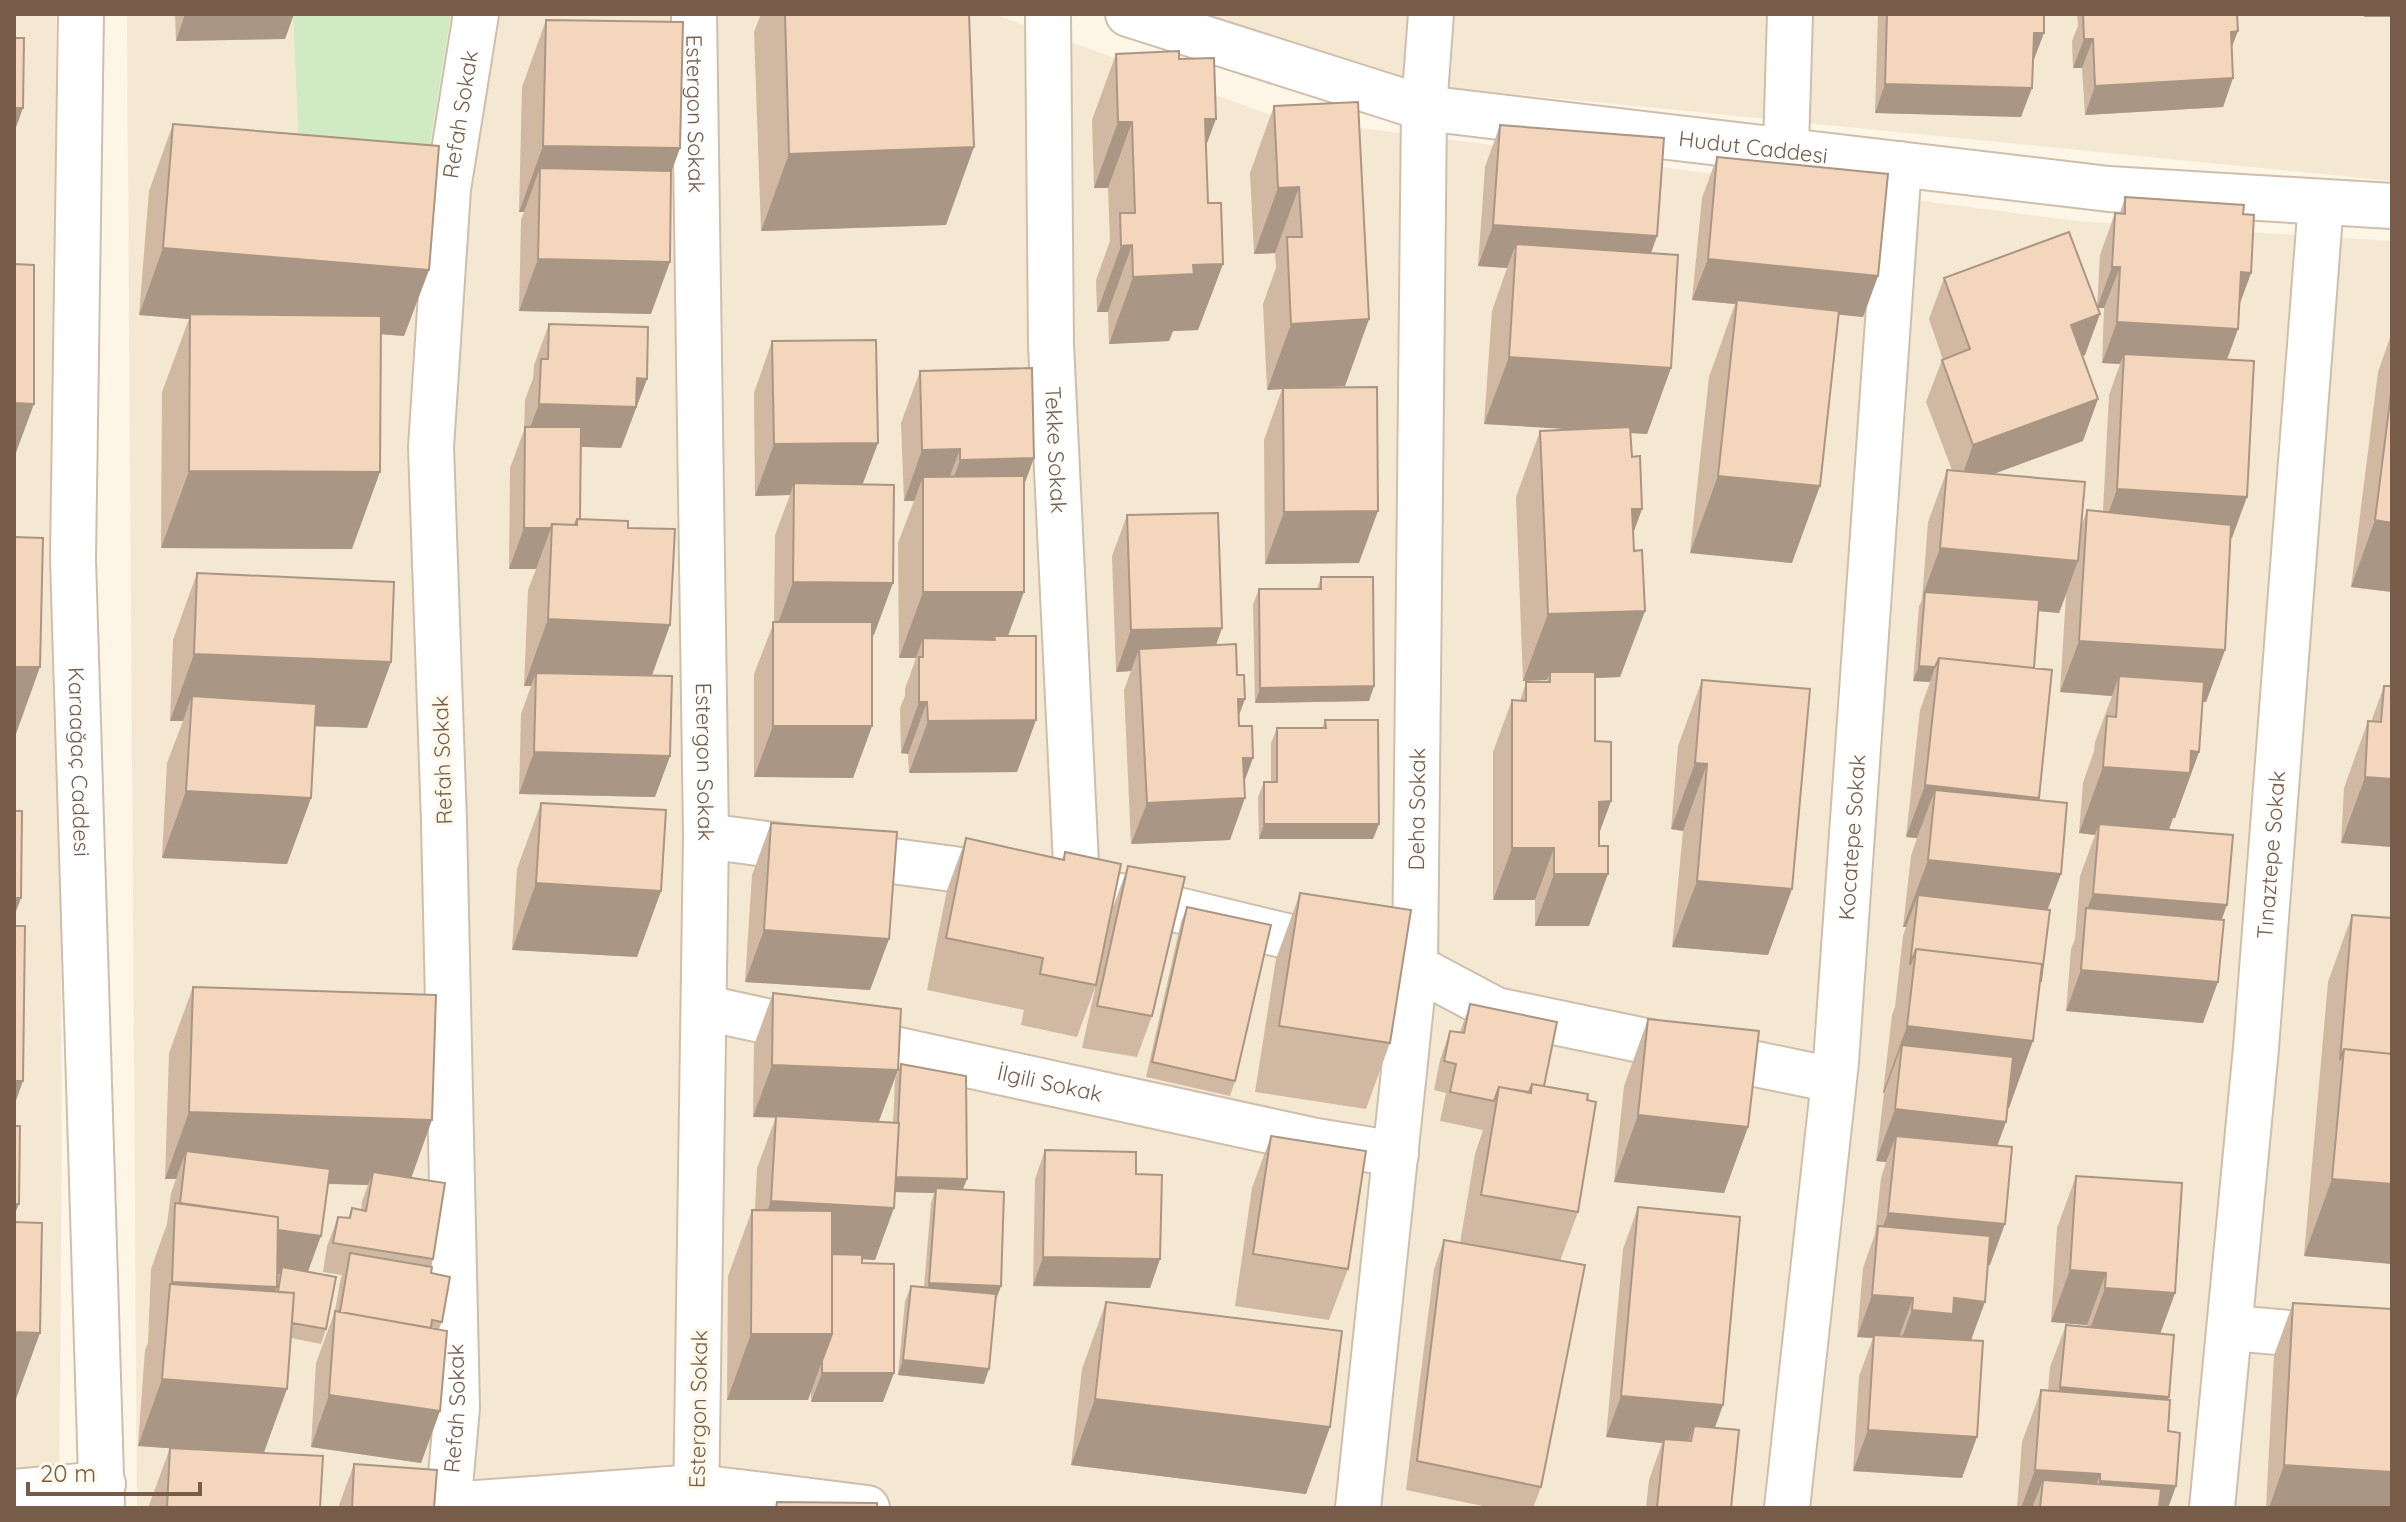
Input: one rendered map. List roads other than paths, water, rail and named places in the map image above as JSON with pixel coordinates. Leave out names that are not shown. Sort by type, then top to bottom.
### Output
[{"type":"street","name":"Karaağaç Caddesi","points":[[81,14],[73,559],[103,1496]]},
{"type":"street","name":"Refah Sokak","points":[[448,1507],[456,1392],[444,822],[431,447],[448,189],[476,14]]},
{"type":"street","name":"Estergon Sokak","points":[[694,14],[706,836],[706,1008],[696,1497]]},
{"type":"street","name":"Tekke Sokak","points":[[1048,14],[1051,345],[1077,885]]},
{"type":"street","name":"Hudut Caddesi","points":[[1128,14],[1424,108],[1786,148],[2109,189],[2392,206]]},
{"type":"street","name":"Deha Sokak","points":[[1358,1508],[1415,967],[1424,108],[1431,14]]},
{"type":"street","points":[[1786,148],[1790,14]]},
{"type":"street","name":"Kocatepe Sokak","points":[[1787,1508],[1833,1080],[1899,164]]},
{"type":"street","name":"Tınaztepe Sokak","points":[[2212,1508],[2256,1048],[2321,202]]},
{"type":"street","points":[[29,560],[73,559]]},
{"type":"street","points":[[706,836],[1077,885],[1415,967],[1496,1010],[1833,1080]]},
{"type":"street","name":"İlgili Sokak","points":[[706,1008],[1316,1141],[1396,1154]]},
{"type":"street","points":[[2231,1328],[2392,1342]]},
{"type":"street","points":[[14,1492],[103,1496]]},
{"type":"street","points":[[448,1507],[696,1497],[867,1508]]}]
